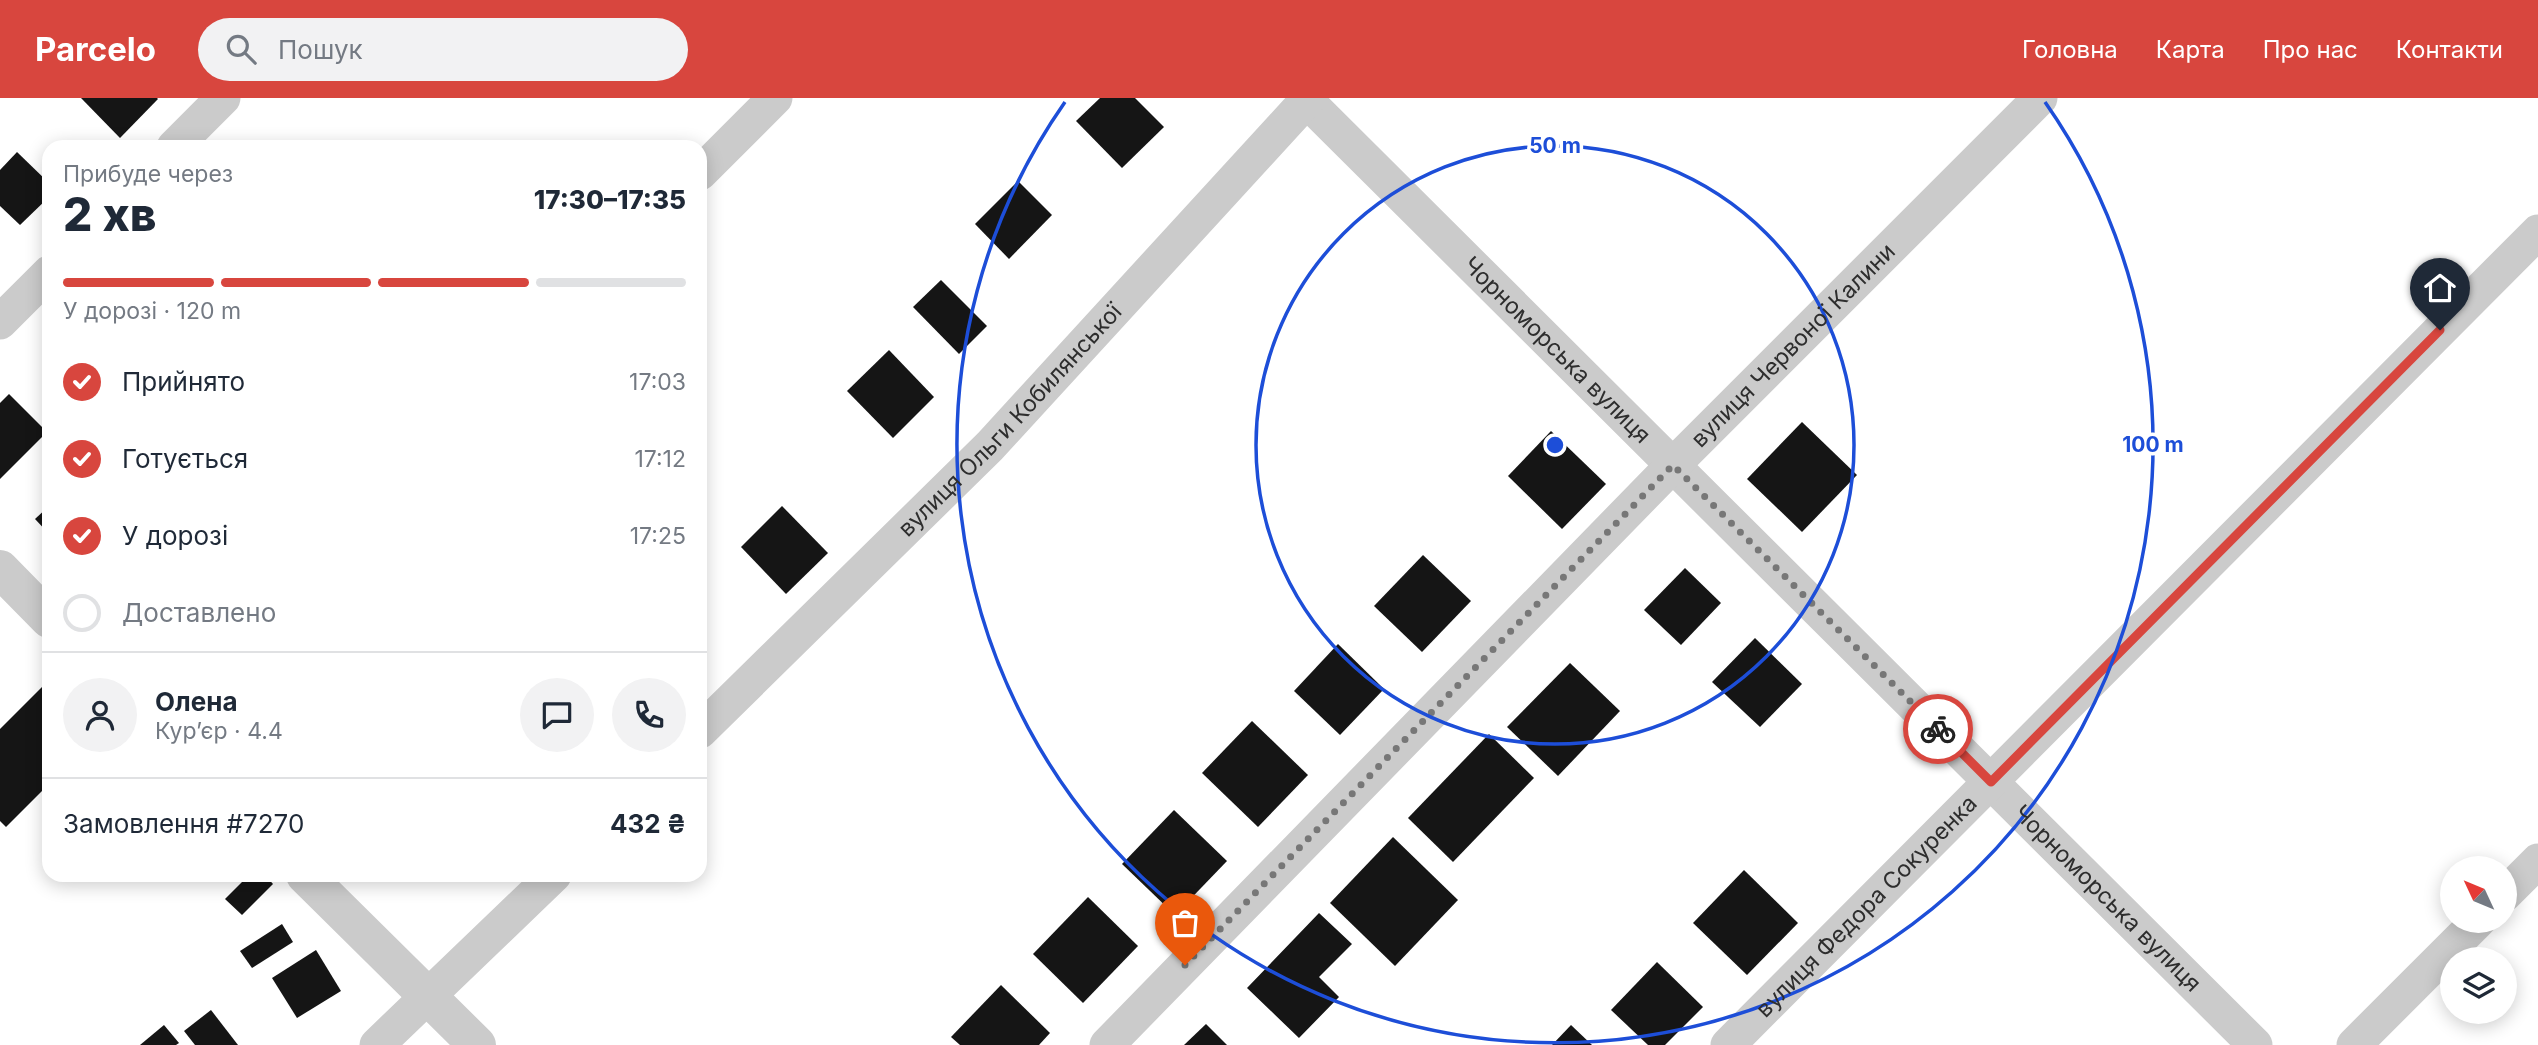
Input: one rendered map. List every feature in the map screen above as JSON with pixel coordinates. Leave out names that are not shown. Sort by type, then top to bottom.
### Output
[{"type":"street","points":[[181,140],[223,98]]},
{"type":"street","points":[[707,166],[775,98]]},
{"type":"street","name":"вулиця Червоної Калини","points":[[1107,1045],[1673,465],[2040,98]]},
{"type":"street","name":"Чорноморська вулиця","points":[[1307,99],[2255,1045]]},
{"type":"street","name":"вулиця Ольги Кобилянської","points":[[707,724],[990,446],[1307,99]]},
{"type":"street","name":"вулиця Федора Сокуренка","points":[[1728,1045],[2538,232]]},
{"type":"street","points":[[0,322],[42,280]]},
{"type":"street","points":[[0,569],[42,612]]},
{"type":"street","points":[[2517,882],[2538,861]]},
{"type":"street","points":[[312,882],[477,1045]]},
{"type":"street","points":[[377,1045],[547,882]]},
{"type":"street","points":[[2354,1045],[2466,933]]},
{"type":"building","points":[[81,98],[157,98],[158,99],[120,138]]},
{"type":"building","points":[[1100,98],[1135,98],[1164,127],[1122,168],[1076,121]]},
{"type":"building","points":[[17,152],[42,176],[42,204],[20,225],[0,206],[0,170]]},
{"type":"building","points":[[1018,181],[1052,215],[1009,259],[975,224]]},
{"type":"building","points":[[941,280],[987,326],[959,354],[913,307]]},
{"type":"building","points":[[889,350],[934,397],[893,438],[847,391]]},
{"type":"building","points":[[9,394],[42,427],[42,437],[0,479],[0,403]]},
{"type":"building","points":[[1802,422],[1857,475],[1802,532],[1747,479]]},
{"type":"building","points":[[1551,431],[1606,484],[1562,529],[1508,476]]},
{"type":"building","points":[[782,506],[828,553],[786,594],[741,547]]},
{"type":"building","points":[[42,512],[42,526],[35,519]]},
{"type":"building","points":[[1423,555],[1471,601],[1422,652],[1374,606]]},
{"type":"building","points":[[1685,568],[1721,603],[1681,645],[1644,610]]},
{"type":"building","points":[[1755,638],[1802,684],[1760,727],[1712,682]]},
{"type":"building","points":[[1338,644],[1384,689],[1340,735],[1294,691]]},
{"type":"building","points":[[1570,663],[1620,711],[1558,776],[1507,727]]},
{"type":"building","points":[[42,687],[42,791],[6,827],[0,821],[0,729]]},
{"type":"building","points":[[1252,721],[1308,775],[1258,827],[1202,773]]},
{"type":"building","points":[[1489,734],[1534,778],[1453,862],[1408,818]]},
{"type":"building","points":[[1174,810],[1227,861],[1175,915],[1122,864]]},
{"type":"building","points":[[1393,837],[1458,900],[1395,966],[1330,903]]},
{"type":"building","points":[[1744,870],[1798,923],[1747,975],[1693,923]]},
{"type":"building","points":[[242,882],[273,884],[242,915],[225,899]]},
{"type":"building","points":[[1088,897],[1138,946],[1083,1003],[1033,954]]},
{"type":"building","points":[[1319,913],[1352,944],[1319,977],[1339,997],[1299,1038],[1247,988]]},
{"type":"building","points":[[282,924],[293,942],[252,968],[240,951]]},
{"type":"building","points":[[316,950],[341,991],[297,1018],[272,978]]},
{"type":"building","points":[[1657,962],[1703,1007],[1665,1045],[1648,1045],[1611,1010]]},
{"type":"building","points":[[1001,985],[1050,1033],[1039,1045],[960,1045],[951,1037]]},
{"type":"building","points":[[211,1010],[238,1045],[195,1045],[184,1031]]},
{"type":"building","points":[[1206,1024],[1227,1045],[1184,1045]]},
{"type":"building","points":[[164,1025],[179,1043],[140,1045]]},
{"type":"building","points":[[1571,1025],[1592,1045],[1552,1045]]},
{"type":"way so far","points":[[1185,965],[1673,465],[1938,729]]},
{"type":"route","points":[[1938,729],[1991,782],[2440,330]]}]
